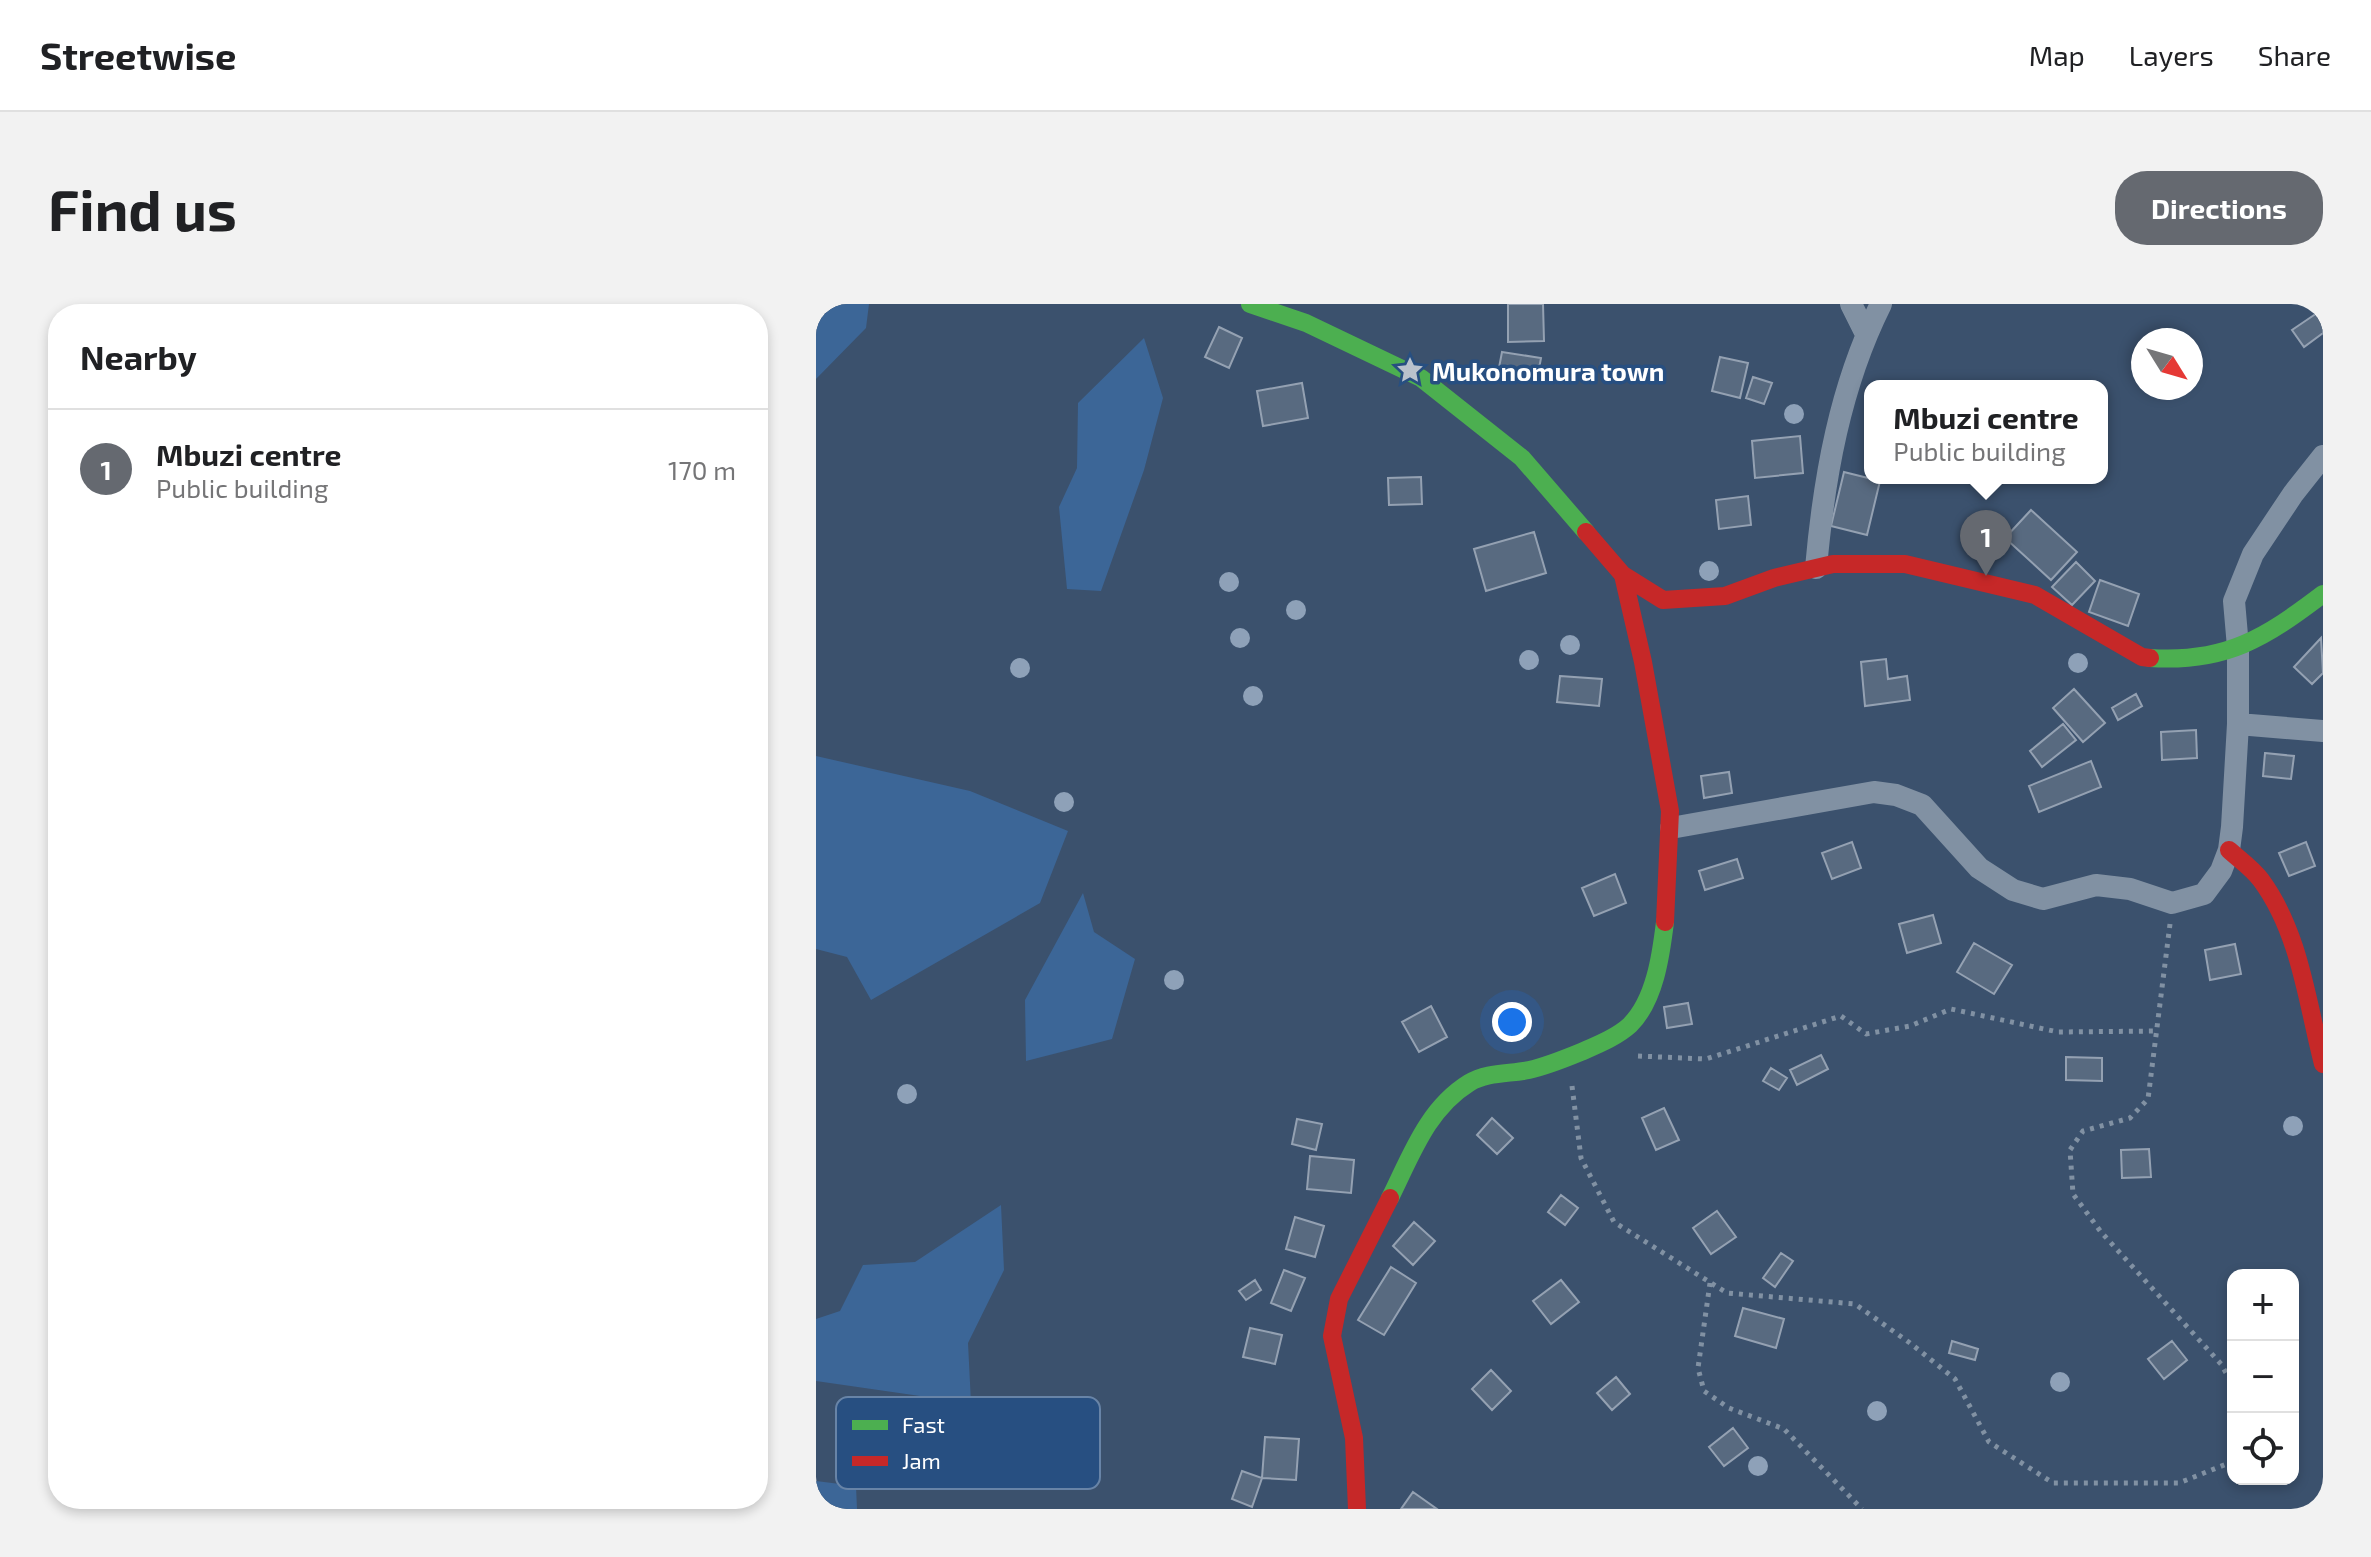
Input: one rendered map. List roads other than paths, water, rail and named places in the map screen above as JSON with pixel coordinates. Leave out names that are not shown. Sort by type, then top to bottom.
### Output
[{"type":"street","points":[[1250,304],[1306,323],[1421,378],[1522,458],[1623,575],[1663,600],[1725,596],[1774,578],[1833,564],[1905,564],[2035,595],[2142,657],[2170,659],[2206,656],[2238,647],[2278,628],[2323,594]]},
{"type":"street","points":[[1851,304],[1866,334]]},
{"type":"street","points":[[1816,568],[1835,433],[1866,334],[1881,304]]},
{"type":"street","points":[[1671,828],[1874,792],[1896,795],[1922,805],[1979,868],[2013,890],[2043,899],[2096,885],[2130,889],[2172,903],[2204,894],[2221,871],[2229,850],[2238,724],[2238,647],[2234,601],[2253,554],[2323,456]]},
{"type":"street","points":[[1357,1509],[1354,1438],[1332,1336],[1339,1299],[1430,1118],[1452,1096],[1479,1077],[1535,1069],[1568,1057],[1630,1025],[1644,1002],[1663,945],[1671,828],[1643,662],[1623,575]]},
{"type":"street","points":[[2238,724],[2323,731]]},
{"type":"street","points":[[2229,850],[2261,879],[2285,923],[2303,969],[2323,1064]]},
{"type":"place","name":"Mukonomura town","points":[[1410,370]]},
{"type":"place","name":"Mbuzi centre","points":[[1986,576]]}]
